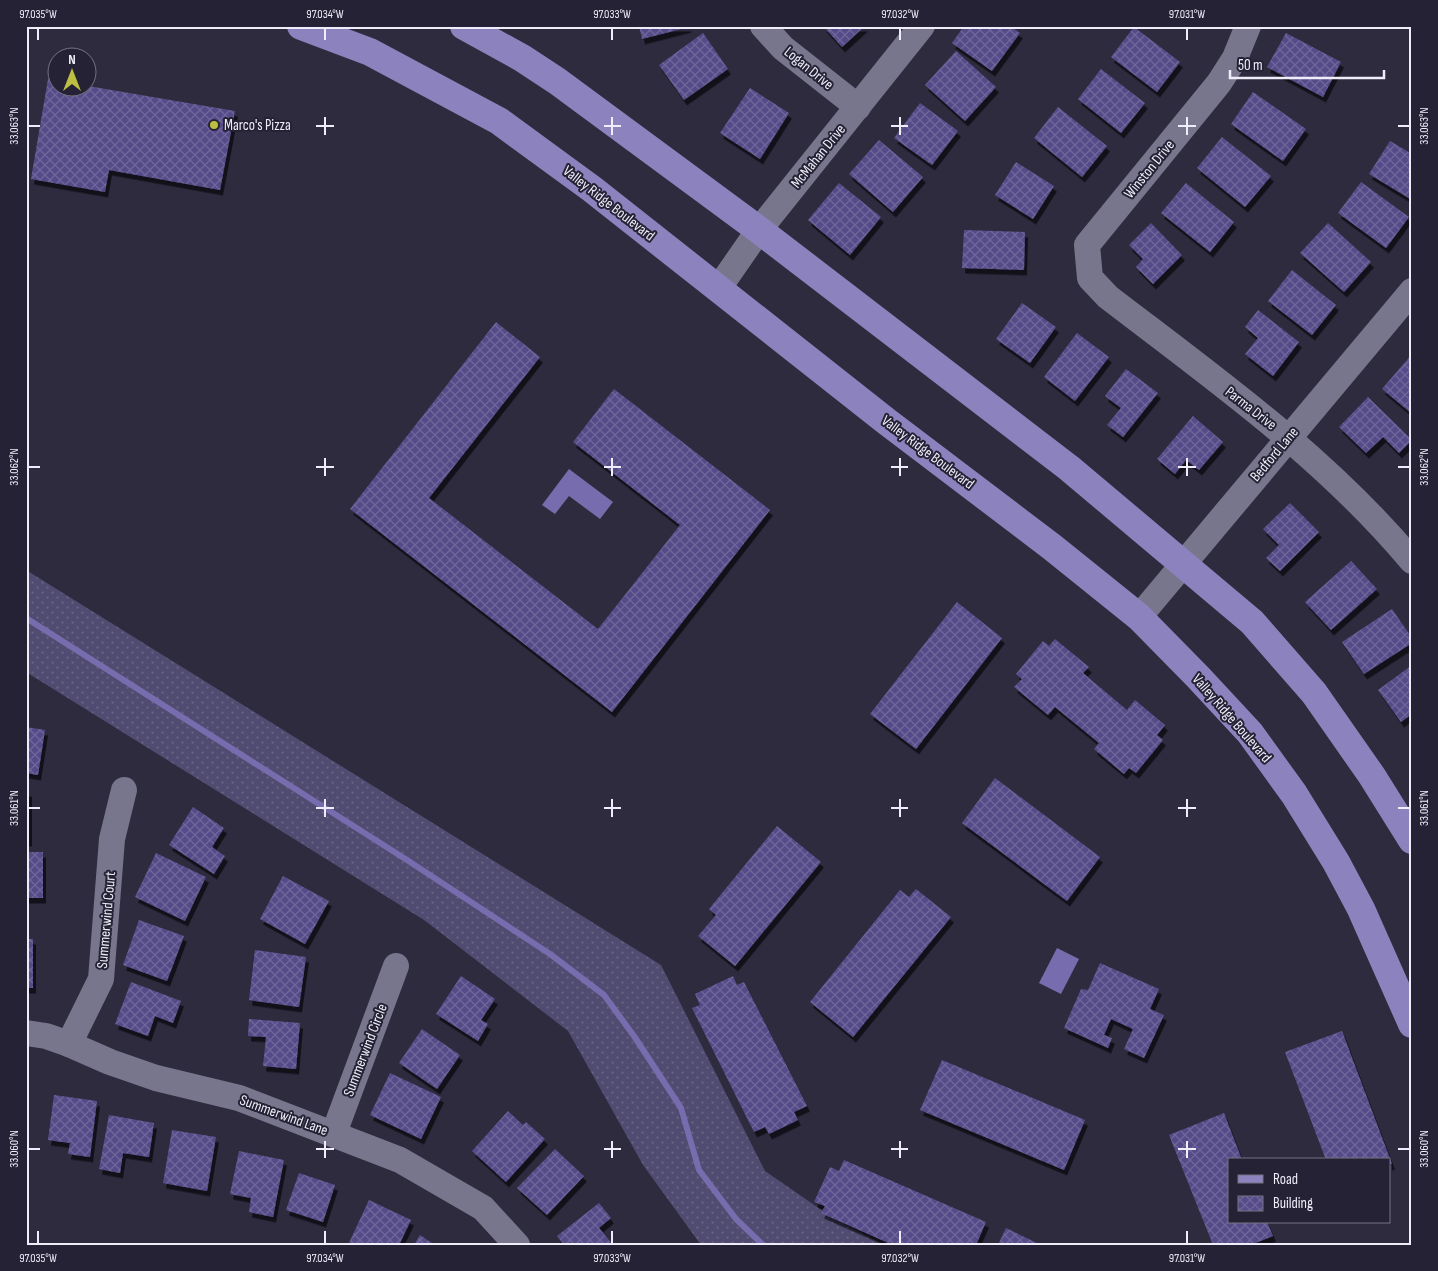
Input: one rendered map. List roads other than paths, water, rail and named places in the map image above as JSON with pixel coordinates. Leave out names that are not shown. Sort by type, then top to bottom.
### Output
[{"type":"main road","name":"Valley Ridge Boulevard","points":[[301,26],[370,52],[498,121],[577,177],[718,289],[1045,542],[1138,617],[1198,676],[1250,733],[1294,794],[1336,862],[1361,909],[1412,1024]]},
{"type":"main road","points":[[464,26],[522,58],[557,81],[759,230],[1069,468],[1252,622],[1314,693],[1372,776],[1412,840]]},
{"type":"street","name":"Logan Drive","points":[[764,26],[784,48],[858,107]]},
{"type":"street","name":"McMahan Drive","points":[[718,289],[759,230],[922,26]]},
{"type":"street","name":"Winston Drive","points":[[1087,263],[1087,245],[1219,83],[1235,58],[1248,26]]},
{"type":"street","name":"Parma Drive","points":[[1087,263],[1090,278],[1108,297],[1288,437],[1377,519],[1412,561]]},
{"type":"street","name":"Bedford Lane","points":[[1138,617],[1412,291]]},
{"type":"street","name":"Summerwind Court","points":[[69,1044],[101,979],[112,839],[124,790]]},
{"type":"street","name":"Summerwind Circle","points":[[334,1133],[396,966]]},
{"type":"street","name":"Summerwind Lane","points":[[26,1033],[46,1036],[156,1078],[239,1098],[400,1160],[483,1208],[517,1245]]},
{"type":"waterway","points":[[26,618],[407,860],[550,954],[604,995],[634,1036],[681,1108],[699,1170],[736,1219],[763,1245]]},
{"type":"place","name":"Marco's Pizza","points":[[214,125]]}]
